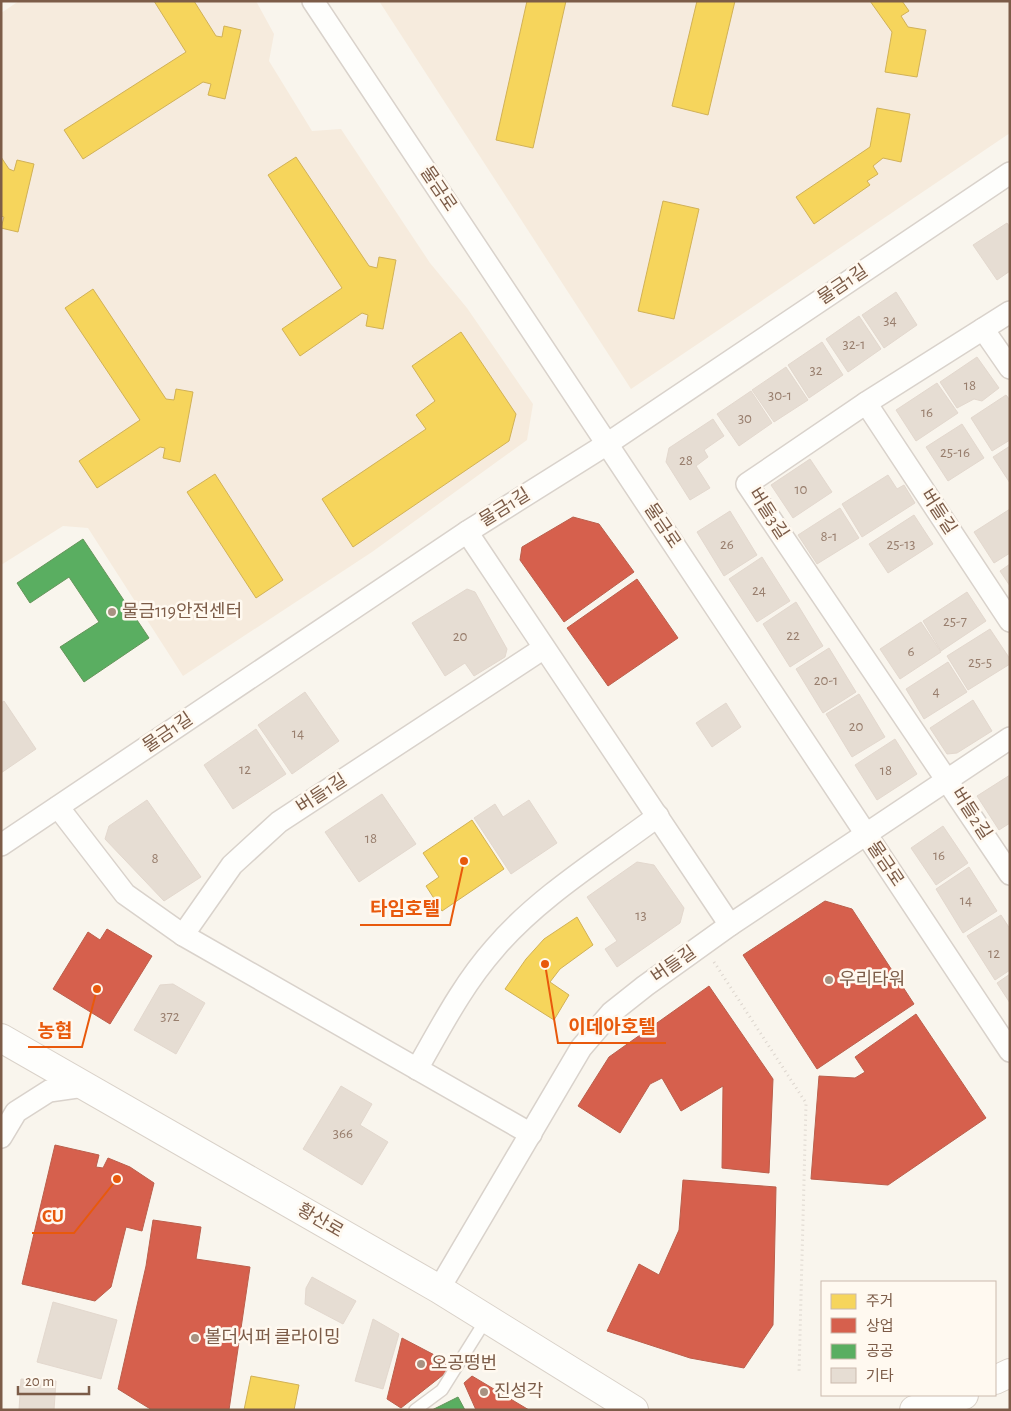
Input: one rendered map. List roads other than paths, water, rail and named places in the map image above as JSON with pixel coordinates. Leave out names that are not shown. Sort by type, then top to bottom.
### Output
[{"type":"main road","name":"황산로","points":[[1,1038],[439,1289],[634,1410]]},
{"type":"main road","points":[[996,1380],[1010,1373]]},
{"type":"main road","points":[[914,1410],[961,1396]]},
{"type":"street","name":"물금로","points":[[313,1],[1010,1051]]},
{"type":"street","name":"물금1길","points":[[1,845],[467,532],[607,444],[1010,173]]},
{"type":"street","name":"버들3길","points":[[948,779],[747,484],[866,403],[1010,312]]},
{"type":"street","points":[[984,329],[1010,368]]},
{"type":"street","name":"버들길","points":[[866,403],[1010,621]]},
{"type":"street","points":[[467,532],[730,925]]},
{"type":"street","name":"버들1길","points":[[183,935],[232,866],[279,822],[544,648]]},
{"type":"street","name":"버들길","points":[[439,1289],[581,1048],[612,1014],[645,986],[702,944],[865,833],[1010,738]]},
{"type":"street","name":"버들2길","points":[[948,779],[1010,874]]},
{"type":"street","points":[[58,808],[126,894],[183,935],[531,1134]]},
{"type":"street","points":[[417,1069],[464,988],[496,947],[535,908],[658,816]]},
{"type":"street","points":[[1,1137],[16,1112],[49,1091],[84,1086]]},
{"type":"lane","points":[[416,1410],[442,1390],[487,1318]]},
{"type":"place","name":"물금119안전센터","points":[[112,612]]},
{"type":"place","name":"타임호텔","points":[[464,861]]},
{"type":"place","name":"이데아호텔","points":[[545,964]]},
{"type":"place","name":"우리타워","points":[[829,980]]},
{"type":"place","name":"농협","points":[[97,989]]},
{"type":"place","name":"CU","points":[[117,1179]]},
{"type":"place","name":"볼더서퍼 클라이밍","points":[[195,1338]]},
{"type":"place","name":"오공떵번","points":[[421,1364]]},
{"type":"place","name":"진성각","points":[[484,1392]]}]
